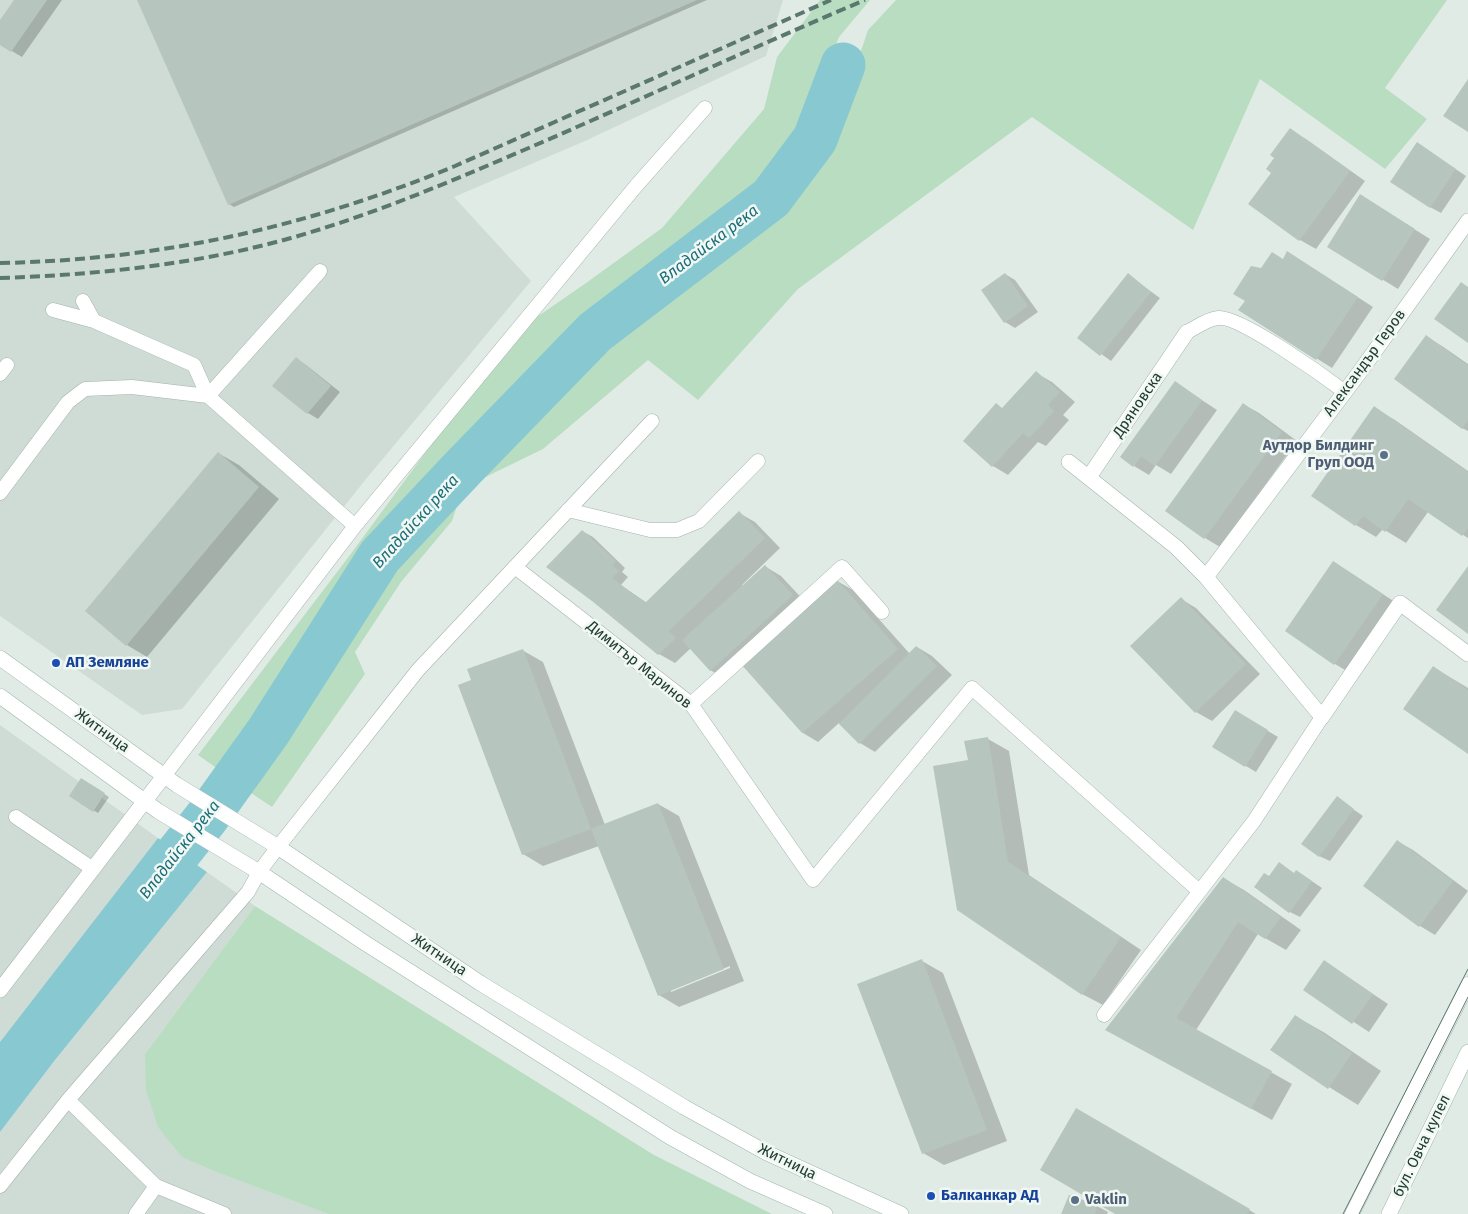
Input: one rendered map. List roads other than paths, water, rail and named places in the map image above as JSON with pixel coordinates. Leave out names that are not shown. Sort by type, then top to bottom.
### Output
[{"type":"street","name":"Александър Геров","points":[[1206,577],[1345,392],[1468,221]]},
{"type":"street","name":"Дряновска","points":[[1089,477],[1187,332]]},
{"type":"street","points":[[1069,462],[1176,547],[1206,577],[1322,717],[1400,602],[1468,654]]},
{"type":"street","name":"Житница","points":[[0,658],[177,785],[278,847],[480,983],[684,1107],[768,1153],[901,1214]]},
{"type":"street","name":"Житница","points":[[0,696],[158,811],[259,872],[365,944],[670,1136],[750,1180],[825,1214]]},
{"type":"street","points":[[0,990],[164,776]]},
{"type":"street","name":"бул. Овча купел","points":[[1389,1214],[1468,1052]]},
{"type":"lane","points":[[164,776],[355,526],[636,186],[705,108]]},
{"type":"lane","points":[[208,396],[320,271]]},
{"type":"lane","points":[[83,301],[94,321]]},
{"type":"lane","points":[[54,310],[94,321],[194,365],[208,396],[355,526]]},
{"type":"lane","points":[[1187,332],[1204,322],[1220,317],[1236,322],[1290,353],[1345,392]]},
{"type":"lane","points":[[0,493],[68,402],[85,389],[132,387],[208,396]]},
{"type":"lane","points":[[0,1186],[68,1100],[248,892],[259,872],[278,847],[418,670],[652,421]]},
{"type":"lane","points":[[568,510],[650,530],[677,530],[699,521],[758,461]]},
{"type":"lane","name":"Димитър Маринов","points":[[515,567],[691,704],[813,880],[972,688],[1199,891]]},
{"type":"lane","points":[[691,704],[842,568],[882,612]]},
{"type":"lane","points":[[1104,1015],[1254,821],[1322,717]]},
{"type":"lane","points":[[16,817],[93,869]]},
{"type":"lane","points":[[1352,1214],[1468,984]]},
{"type":"lane","points":[[68,1100],[156,1186],[224,1214]]},
{"type":"lane","points":[[136,1214],[156,1186]]},
{"type":"water","points":[[158,838],[207,872],[55,1060],[0,1132],[0,1042]]},
{"type":"waterway","name":"Владайска река","points":[[141,900],[207,817],[268,732],[380,556],[595,332],[771,198],[815,139],[843,65]]},
{"type":"tram line","points":[[1343,1214],[1468,969]]},
{"type":"tram line","points":[[1359,1214],[1468,997]]},
{"type":"railway","points":[[0,263],[118,255],[175,247],[288,223],[344,206],[400,188],[455,166],[831,0]]},
{"type":"railway","points":[[0,278],[147,267],[220,255],[321,229],[380,209],[467,174],[865,0]]},
{"type":"place","name":"Аутдор Билдинг Груп ООД","points":[[1384,455]]},
{"type":"place","name":"АП Земляне","points":[[56,663]]},
{"type":"place","name":"Балканкар АД","points":[[931,1196]]},
{"type":"place","name":"Vaklin","points":[[1075,1200]]}]
